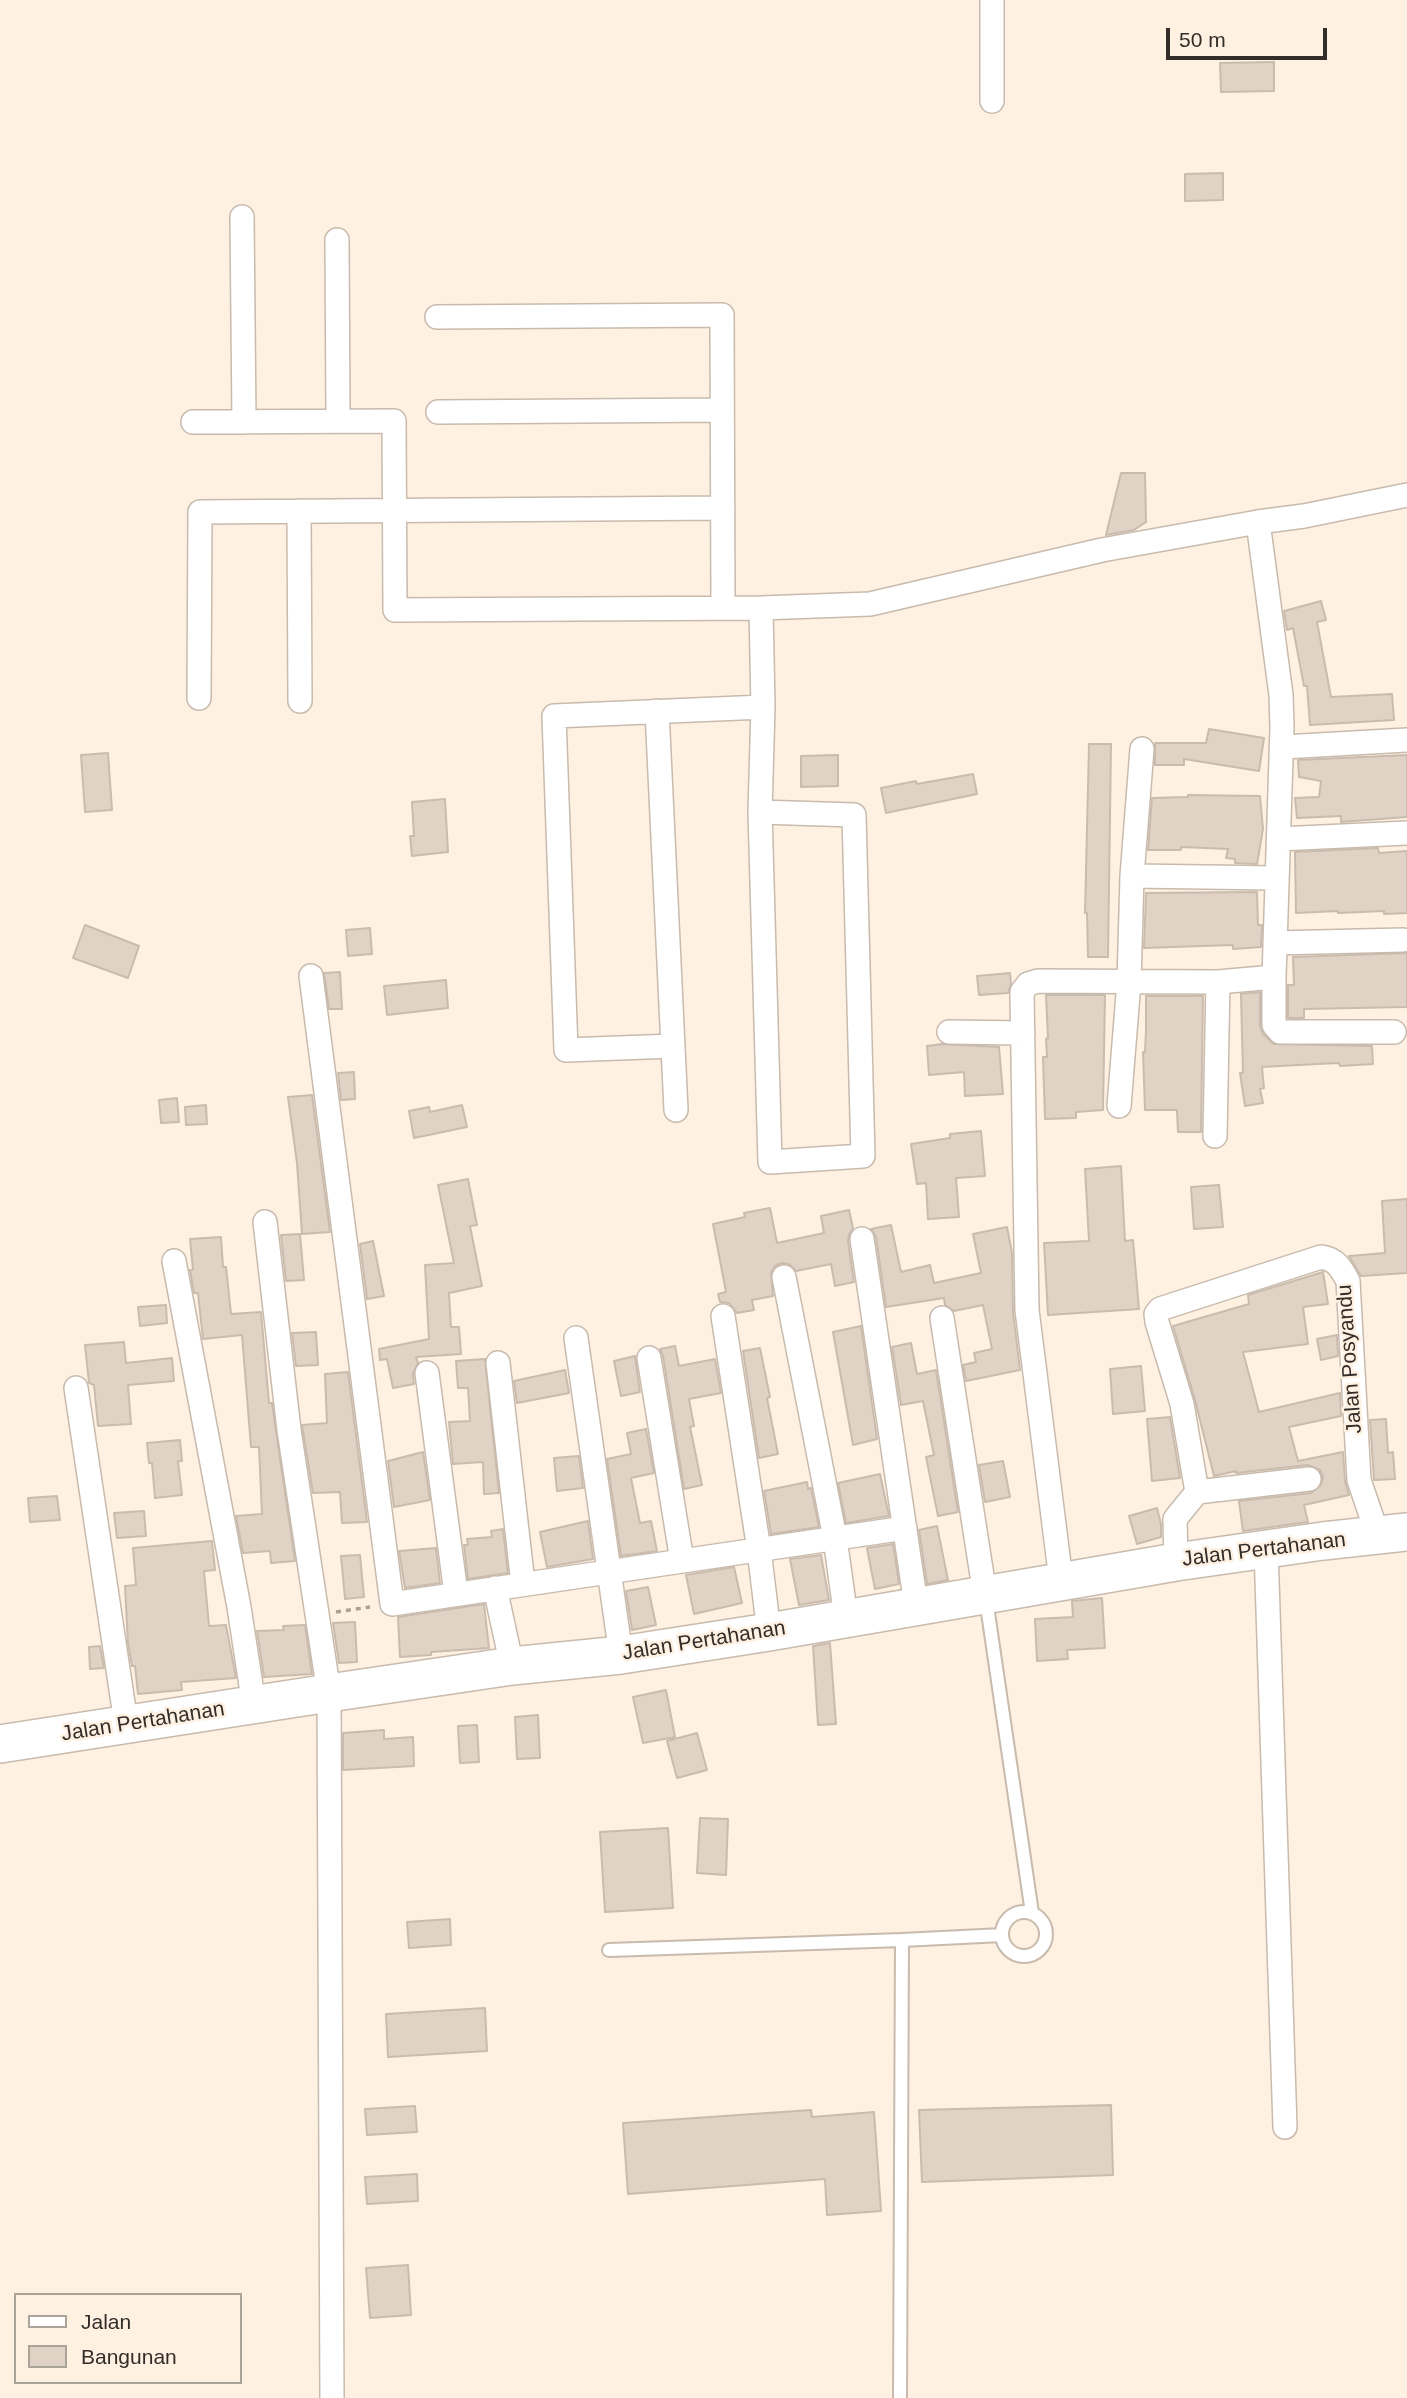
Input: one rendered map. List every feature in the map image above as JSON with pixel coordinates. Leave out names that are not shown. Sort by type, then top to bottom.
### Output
[{"type":"main road","name":"Jalan Pertahanan","points":[[0,1744],[330,1693],[512,1667],[621,1655],[1176,1562],[1393,1534]]},
{"type":"street","points":[[992,0],[992,101]]},
{"type":"street","points":[[242,217],[244,422]]},
{"type":"street","points":[[337,240],[338,421]]},
{"type":"street","points":[[437,317],[722,315],[723,608]]},
{"type":"street","points":[[438,412],[722,410]]},
{"type":"street","points":[[193,422],[394,421],[395,610],[761,608],[870,604],[1102,550],[1304,516],[1407,495]]},
{"type":"street","points":[[199,698],[200,512],[723,508]]},
{"type":"street","points":[[299,511],[300,702]]},
{"type":"street","points":[[1258,522],[1281,695],[1283,747],[1273,977],[1274,1025],[1280,1032],[1394,1032]]},
{"type":"street","points":[[760,812],[853,815],[863,1156],[770,1162],[760,812],[761,608]]},
{"type":"street","points":[[673,1046],[566,1050],[554,716],[762,707]]},
{"type":"street","points":[[657,711],[676,1110]]},
{"type":"street","points":[[1283,747],[1407,740]]},
{"type":"street","points":[[1119,1106],[1142,749]]},
{"type":"street","points":[[1279,839],[1407,833]]},
{"type":"street","points":[[1132,876],[1278,878]]},
{"type":"street","points":[[1275,943],[1403,940]]},
{"type":"street","points":[[311,976],[392,1604],[905,1528]]},
{"type":"street","points":[[1061,1580],[1027,1310],[1022,992],[1028,984],[1038,981],[1218,982],[1273,977]]},
{"type":"street","points":[[1215,1136],[1218,982]]},
{"type":"street","points":[[949,1032],[1023,1032]]},
{"type":"street","points":[[265,1222],[289,1430],[330,1693],[332,2398]]},
{"type":"street","points":[[862,1239],[916,1605]]},
{"type":"street","name":"Jalan Posyandu","points":[[1197,1492],[1182,1404],[1156,1314],[1160,1309],[1321,1257],[1331,1258],[1348,1281],[1359,1479],[1393,1534]]},
{"type":"street","points":[[174,1261],[239,1607],[254,1705]]},
{"type":"street","points":[[784,1277],[835,1538],[846,1618]]},
{"type":"street","points":[[723,1316],[769,1632]]},
{"type":"street","points":[[942,1318],[985,1595]]},
{"type":"street","points":[[576,1338],[621,1655]]},
{"type":"street","points":[[649,1358],[682,1561]]},
{"type":"street","points":[[498,1363],[523,1584]]},
{"type":"street","points":[[426,1373],[456,1594]]},
{"type":"street","points":[[76,1388],[126,1723]]},
{"type":"street","points":[[1176,1562],[1175,1518],[1197,1492],[1309,1479]]},
{"type":"street","points":[[1266,1549],[1285,2127]]},
{"type":"street","points":[[495,1588],[512,1667]]},
{"type":"lane","points":[[985,1595],[1032,1913]]},
{"type":"lane","points":[[1023,1911],[1040,1917],[1047,1933],[1041,1949],[1034,1955],[1026,1956],[1009,1951],[1002,1935],[1008,1919],[1023,1911]]},
{"type":"lane","points":[[609,1951],[1002,1935]]},
{"type":"lane","points":[[900,2398],[902,1940]]},
{"type":"path","points":[[317,1615],[392,1604]]},
{"type":"building","points":[[1274,62],[1274,91],[1221,92],[1220,63]]},
{"type":"building","points":[[1223,173],[1223,200],[1185,201],[1185,174]]},
{"type":"building","points":[[1121,473],[1145,473],[1146,522],[1134,530],[1106,535]]},
{"type":"building","points":[[1321,601],[1326,620],[1317,622],[1331,697],[1392,694],[1394,720],[1310,725],[1307,686],[1304,686],[1293,628],[1287,630],[1284,611]]},
{"type":"building","points":[[1209,729],[1264,738],[1259,771],[1184,759],[1184,765],[1155,765],[1155,743],[1206,743]]},
{"type":"building","points":[[1089,744],[1111,744],[1108,957],[1088,957],[1085,913]]},
{"type":"building","points":[[108,753],[112,810],[85,812],[81,755]]},
{"type":"building","points":[[838,755],[838,786],[801,787],[801,756]]},
{"type":"building","points":[[1407,755],[1407,817],[1341,822],[1341,816],[1297,818],[1295,798],[1319,797],[1321,781],[1299,777],[1298,760]]},
{"type":"building","points":[[973,774],[977,794],[886,813],[881,788]]},
{"type":"building","points":[[1188,795],[1260,796],[1263,829],[1257,864],[1235,863],[1235,859],[1226,858],[1228,849],[1181,847],[1181,850],[1148,850],[1152,798]]},
{"type":"building","points":[[445,799],[448,852],[412,856],[412,802]]},
{"type":"building","points":[[1378,848],[1379,853],[1407,851],[1407,913],[1296,913],[1295,852]]},
{"type":"building","points":[[1257,892],[1258,925],[1262,925],[1261,947],[1233,949],[1233,945],[1144,948],[1146,893]]},
{"type":"building","points":[[85,925],[139,946],[128,978],[73,958]]},
{"type":"building","points":[[370,928],[372,954],[348,956],[346,930]]},
{"type":"building","points":[[1407,953],[1407,1007],[1304,1009],[1304,1018],[1288,1018],[1288,985],[1294,985],[1293,957]]},
{"type":"building","points":[[340,972],[342,1009],[329,1009],[324,973]]},
{"type":"building","points":[[1010,973],[1008,993],[979,995],[977,976]]},
{"type":"building","points":[[446,980],[448,1008],[387,1015],[384,986]]},
{"type":"building","points":[[1260,992],[1260,1026],[1263,1034],[1274,1044],[1372,1046],[1373,1064],[1262,1067],[1264,1088],[1260,1089],[1263,1103],[1245,1106],[1240,1073],[1243,1073],[1241,994]]},
{"type":"building","points":[[1046,995],[1105,995],[1103,1110],[1076,1112],[1076,1118],[1045,1119],[1043,1057],[1047,1057],[1048,1038]]},
{"type":"building","points":[[1146,996],[1203,996],[1201,1132],[1178,1132],[1177,1110],[1145,1110],[1143,1052]]},
{"type":"building","points":[[942,1044],[999,1047],[1003,1094],[965,1096],[964,1072],[929,1075],[927,1046]]},
{"type":"building","points":[[354,1072],[355,1099],[341,1100],[338,1073]]},
{"type":"building","points":[[312,1095],[330,1232],[302,1234],[297,1163],[288,1097]]},
{"type":"building","points":[[177,1098],[179,1122],[161,1123],[159,1100]]},
{"type":"building","points":[[206,1105],[207,1124],[186,1125],[185,1107]]},
{"type":"building","points":[[462,1105],[467,1127],[414,1138],[409,1111],[429,1107],[430,1112]]},
{"type":"building","points":[[981,1131],[985,1176],[956,1178],[959,1217],[928,1219],[926,1183],[917,1184],[911,1144],[950,1138],[950,1134]]},
{"type":"building","points":[[1121,1166],[1125,1241],[1133,1240],[1139,1309],[1048,1315],[1044,1243],[1089,1241],[1085,1169]]},
{"type":"building","points":[[468,1179],[477,1225],[470,1226],[482,1286],[449,1293],[451,1327],[459,1327],[461,1354],[416,1357],[418,1363],[413,1374],[414,1384],[393,1388],[387,1359],[380,1360],[379,1349],[429,1339],[425,1265],[454,1263],[438,1185]]},
{"type":"building","points":[[1219,1185],[1223,1227],[1194,1229],[1191,1187]]},
{"type":"building","points":[[1407,1199],[1407,1273],[1361,1276],[1349,1256],[1385,1253],[1382,1201]]},
{"type":"building","points":[[770,1208],[777,1243],[824,1233],[821,1216],[849,1210],[853,1228],[848,1241],[854,1282],[835,1286],[831,1264],[796,1271],[789,1264],[782,1263],[775,1266],[771,1273],[773,1296],[752,1300],[754,1310],[737,1313],[729,1303],[720,1302],[718,1294],[726,1292],[713,1224],[745,1217],[744,1213]]},
{"type":"building","points":[[891,1225],[901,1272],[930,1265],[934,1283],[981,1273],[973,1234],[1007,1227],[1012,1253],[1013,1312],[1020,1370],[966,1381],[963,1365],[976,1362],[974,1353],[992,1349],[983,1305],[954,1311],[945,1305],[944,1298],[886,1307],[876,1237],[871,1229]]},
{"type":"building","points":[[300,1234],[304,1280],[286,1281],[281,1235]]},
{"type":"building","points":[[221,1237],[231,1314],[261,1312],[269,1403],[272,1403],[295,1561],[271,1563],[270,1551],[243,1553],[236,1516],[262,1514],[259,1447],[251,1447],[242,1335],[203,1339],[198,1293],[194,1293],[190,1270],[193,1270],[190,1239]]},
{"type":"building","points":[[373,1241],[384,1296],[367,1299],[360,1244]]},
{"type":"building","points":[[1323,1272],[1328,1304],[1303,1307],[1308,1344],[1243,1352],[1259,1412],[1340,1393],[1341,1416],[1289,1427],[1298,1461],[1343,1452],[1349,1495],[1304,1505],[1308,1522],[1243,1531],[1239,1501],[1311,1493],[1321,1485],[1323,1477],[1320,1470],[1308,1465],[1236,1471],[1214,1476],[1173,1326],[1249,1304],[1248,1295]]},
{"type":"building","points":[[166,1305],[167,1323],[140,1326],[138,1307]]},
{"type":"building","points":[[861,1326],[877,1439],[853,1445],[833,1332]]},
{"type":"building","points":[[316,1332],[318,1365],[296,1366],[292,1333]]},
{"type":"building","points":[[1337,1335],[1338,1356],[1321,1360],[1317,1339]]},
{"type":"building","points":[[124,1342],[126,1363],[172,1358],[174,1381],[128,1385],[131,1424],[98,1426],[94,1385],[89,1383],[85,1345]]},
{"type":"building","points":[[911,1343],[917,1374],[936,1370],[958,1512],[938,1516],[926,1457],[934,1455],[923,1401],[901,1405],[892,1347]]},
{"type":"building","points":[[675,1346],[679,1366],[715,1359],[721,1393],[689,1399],[694,1426],[690,1427],[702,1485],[684,1489],[660,1349]]},
{"type":"building","points":[[760,1348],[778,1454],[759,1458],[743,1351]]},
{"type":"building","points":[[635,1356],[640,1392],[621,1396],[614,1361]]},
{"type":"building","points":[[485,1359],[499,1493],[484,1494],[483,1462],[453,1464],[449,1422],[470,1421],[468,1388],[458,1388],[456,1361]]},
{"type":"building","points":[[1141,1366],[1145,1411],[1113,1414],[1110,1369]]},
{"type":"building","points":[[565,1370],[569,1393],[517,1403],[514,1381]]},
{"type":"building","points":[[348,1372],[367,1522],[342,1523],[340,1492],[313,1493],[302,1425],[327,1423],[325,1374]]},
{"type":"building","points":[[1170,1417],[1180,1478],[1152,1481],[1147,1419]]},
{"type":"building","points":[[1386,1419],[1388,1453],[1393,1452],[1395,1479],[1374,1480],[1370,1420]]},
{"type":"building","points":[[646,1429],[654,1473],[631,1478],[640,1523],[651,1521],[657,1551],[621,1556],[607,1459],[631,1454],[627,1433]]},
{"type":"building","points":[[180,1440],[182,1461],[178,1461],[182,1495],[155,1498],[147,1443]]},
{"type":"building","points":[[423,1452],[430,1500],[394,1507],[388,1461]]},
{"type":"building","points":[[579,1456],[583,1488],[557,1491],[554,1458]]},
{"type":"building","points":[[1003,1461],[1010,1497],[985,1502],[979,1465]]},
{"type":"building","points":[[880,1474],[889,1516],[846,1523],[838,1483]]},
{"type":"building","points":[[807,1482],[808,1489],[811,1488],[819,1527],[771,1534],[764,1491]]},
{"type":"building","points":[[57,1496],[60,1520],[30,1522],[28,1498]]},
{"type":"building","points":[[1157,1508],[1161,1537],[1137,1544],[1129,1516]]},
{"type":"building","points":[[144,1511],[146,1536],[117,1538],[114,1513]]},
{"type":"building","points":[[588,1521],[593,1559],[547,1567],[540,1532]]},
{"type":"building","points":[[937,1526],[948,1580],[927,1584],[919,1530]]},
{"type":"building","points":[[503,1529],[508,1573],[468,1579],[464,1545],[468,1545],[467,1539],[492,1537],[491,1531]]},
{"type":"building","points":[[212,1541],[215,1570],[204,1571],[209,1626],[226,1625],[236,1678],[181,1682],[182,1690],[138,1694],[135,1666],[132,1666],[128,1643],[125,1586],[136,1585],[133,1548]]},
{"type":"building","points":[[893,1544],[899,1584],[875,1589],[867,1548]]},
{"type":"building","points":[[436,1548],[440,1583],[405,1588],[399,1551]]},
{"type":"building","points":[[360,1555],[364,1597],[345,1599],[341,1556]]},
{"type":"building","points":[[821,1555],[829,1600],[799,1605],[790,1559]]},
{"type":"building","points":[[734,1567],[742,1603],[694,1614],[686,1575]]},
{"type":"building","points":[[648,1587],[656,1625],[632,1630],[626,1591]]},
{"type":"building","points":[[1102,1598],[1105,1648],[1067,1650],[1068,1659],[1037,1661],[1035,1619],[1073,1617],[1072,1601]]},
{"type":"building","points":[[484,1604],[489,1648],[400,1657],[398,1617]]},
{"type":"building","points":[[355,1622],[357,1662],[339,1663],[333,1623]]},
{"type":"building","points":[[305,1625],[312,1674],[264,1677],[257,1631],[284,1630],[283,1626]]},
{"type":"building","points":[[830,1643],[836,1724],[818,1725],[813,1646]]},
{"type":"building","points":[[100,1646],[104,1668],[90,1669],[89,1647]]},
{"type":"building","points":[[666,1690],[675,1737],[643,1743],[633,1697]]},
{"type":"building","points":[[538,1715],[540,1758],[517,1759],[515,1717]]},
{"type":"building","points":[[477,1725],[479,1762],[460,1763],[458,1726]]},
{"type":"building","points":[[384,1730],[384,1739],[413,1737],[414,1766],[343,1770],[343,1733]]},
{"type":"building","points":[[697,1733],[707,1770],[677,1778],[667,1741]]},
{"type":"building","points":[[700,1818],[728,1819],[726,1875],[697,1873]]},
{"type":"building","points":[[668,1828],[673,1908],[605,1912],[600,1832]]},
{"type":"building","points":[[450,1919],[451,1945],[409,1948],[407,1922]]},
{"type":"building","points":[[485,2008],[487,2051],[388,2057],[386,2014]]},
{"type":"building","points":[[1111,2105],[1113,2175],[922,2182],[919,2110]]},
{"type":"building","points":[[415,2106],[417,2132],[367,2135],[365,2109]]},
{"type":"building","points":[[811,2110],[812,2117],[874,2112],[881,2211],[827,2215],[825,2179],[628,2194],[623,2123]]},
{"type":"building","points":[[417,2174],[418,2201],[367,2204],[365,2177]]},
{"type":"building","points":[[408,2265],[411,2315],[370,2318],[366,2268]]}]
